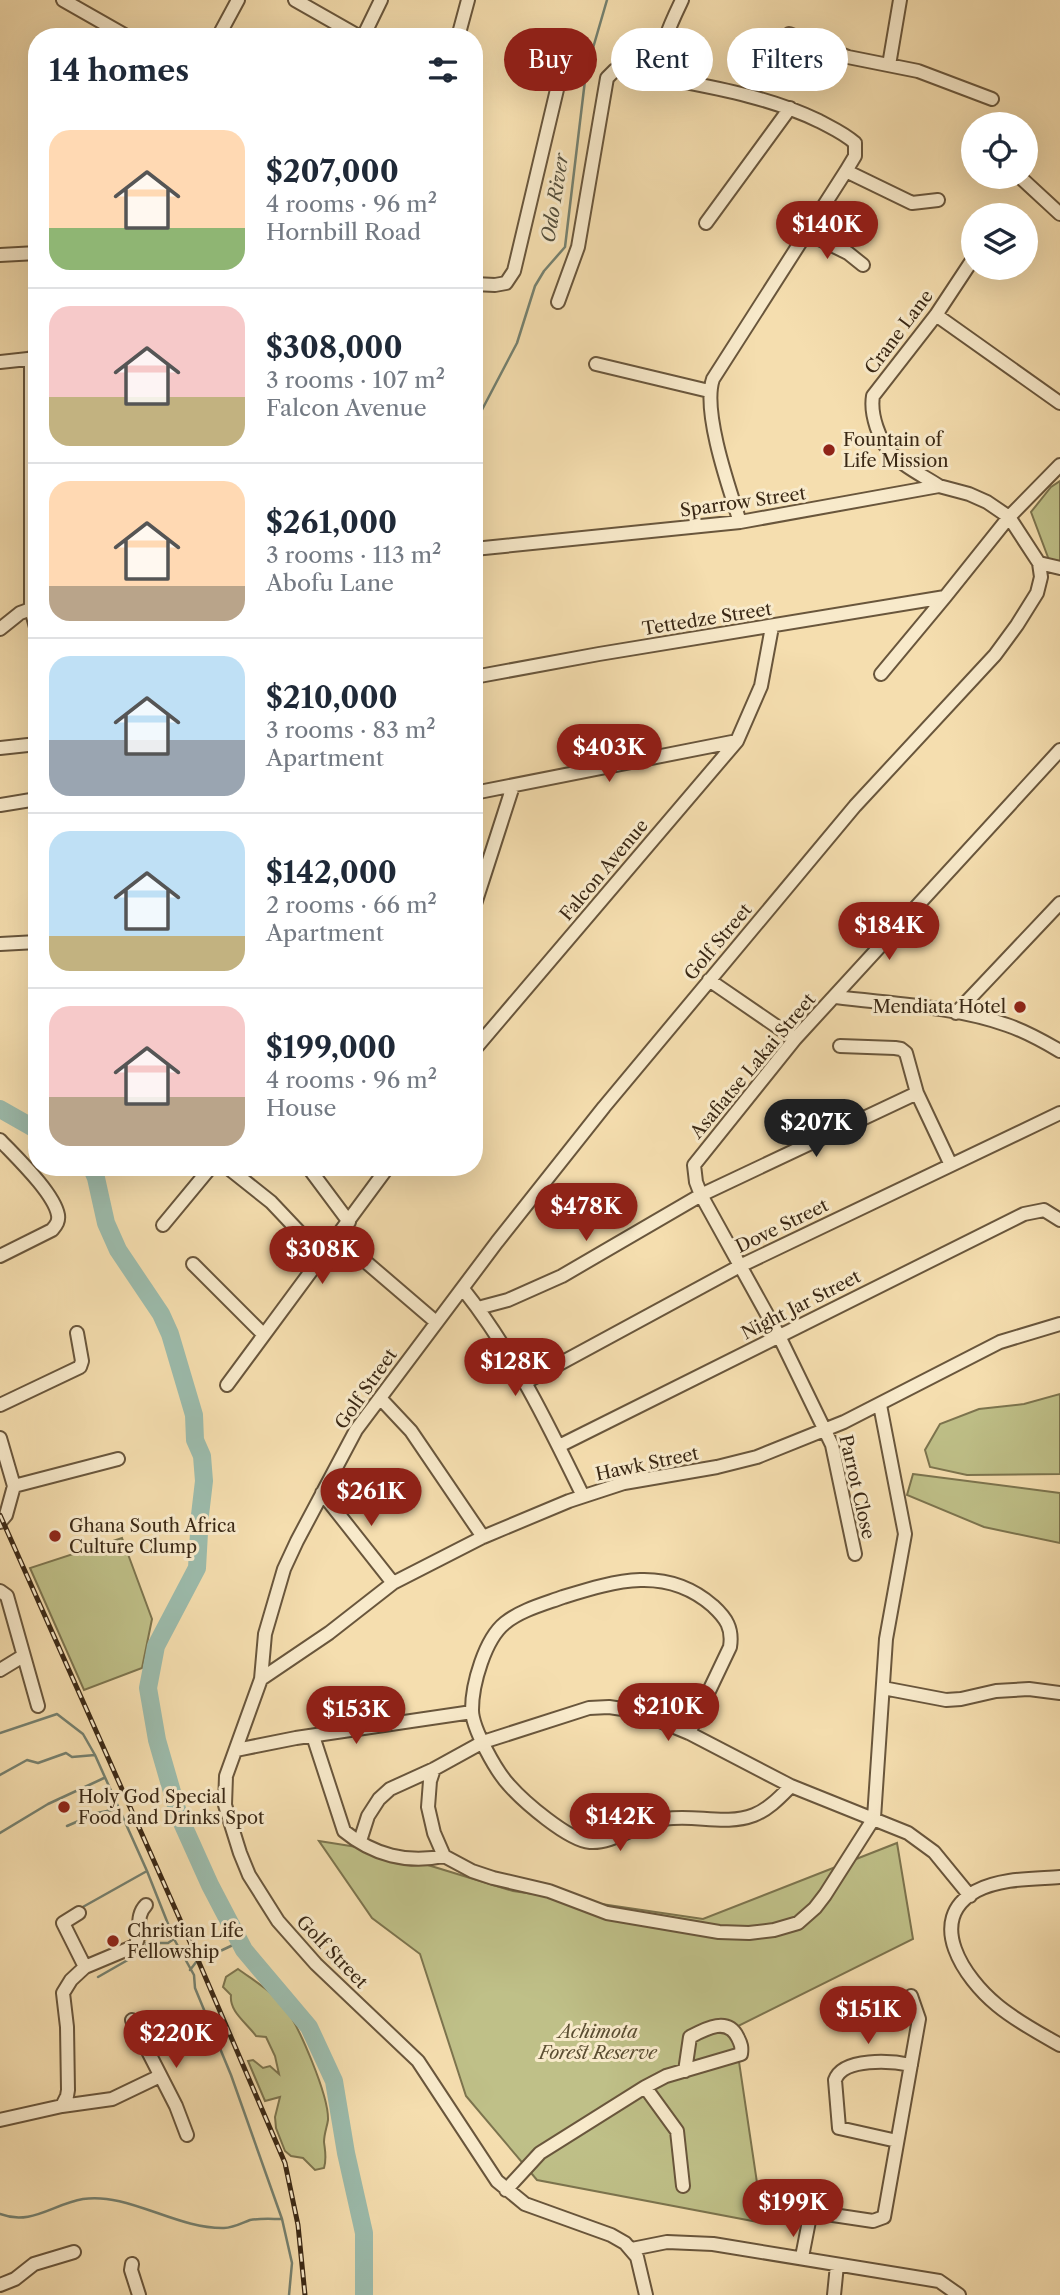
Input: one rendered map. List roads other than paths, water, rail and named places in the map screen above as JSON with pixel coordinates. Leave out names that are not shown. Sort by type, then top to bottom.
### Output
[{"type":"street","points":[[62,0],[112,28]]},
{"type":"street","points":[[223,28],[237,0]]},
{"type":"street","points":[[367,28],[382,0]]},
{"type":"street","points":[[460,28],[468,0]]},
{"type":"street","points":[[669,28],[682,0]]},
{"type":"street","points":[[890,65],[900,0]]},
{"type":"street","points":[[301,2],[346,28]]},
{"type":"street","points":[[848,57],[948,81],[992,99]]},
{"type":"street","points":[[558,302],[578,247],[607,78],[611,72]]},
{"type":"street","points":[[713,87],[790,108],[846,134],[855,143],[855,156],[713,379],[709,391],[719,453],[740,522]]},
{"type":"street","points":[[483,284],[506,283],[514,271],[557,91]]},
{"type":"street","points":[[706,223],[790,108]]},
{"type":"street","points":[[846,171],[912,203],[938,200]]},
{"type":"street","points":[[1033,189],[1060,214]]},
{"type":"street","points":[[807,233],[848,253],[863,265]]},
{"type":"street","points":[[0,255],[28,253]]},
{"type":"street","name":"Crane Lane","points":[[939,486],[891,453],[871,409],[873,396],[936,315],[961,277]]},
{"type":"street","points":[[936,315],[1060,402]]},
{"type":"street","points":[[0,362],[28,359]]},
{"type":"street","points":[[596,364],[709,391]]},
{"type":"street","points":[[881,674],[1009,517],[1060,465]]},
{"type":"street","name":"Sparrow Street","points":[[483,548],[740,522],[939,486],[969,494],[1009,517]]},
{"type":"street","points":[[1009,517],[1039,562],[1060,568]]},
{"type":"street","name":"Golf Street","points":[[632,2249],[611,2235],[525,2203],[497,2181],[418,2061],[316,1964],[278,1921],[249,1875],[231,1829],[225,1805],[226,1776],[261,1679],[265,1634],[273,1602],[296,1541],[356,1430],[595,1117],[855,806],[995,655],[1038,593],[1041,577],[1039,562]]},
{"type":"street","name":"Tettedze Street","points":[[483,675],[945,597]]},
{"type":"street","points":[[0,629],[28,610]]},
{"type":"street","name":"Falcon Avenue","points":[[483,1039],[737,741],[761,686],[772,627]]},
{"type":"street","points":[[483,791],[737,741]]},
{"type":"street","points":[[0,748],[28,745]]},
{"type":"street","name":"Asafiatse Lakai Street","points":[[701,1195],[693,1171],[699,1157],[795,1039],[1060,750]]},
{"type":"street","points":[[483,879],[513,786]]},
{"type":"street","points":[[0,805],[28,801]]},
{"type":"street","points":[[956,1013],[1060,903]]},
{"type":"street","points":[[0,944],[28,942]]},
{"type":"street","points":[[709,980],[795,1039]]},
{"type":"street","points":[[836,997],[956,1013],[1005,1024],[1037,1037],[1060,1051]]},
{"type":"street","points":[[840,1046],[901,1049],[906,1053],[917,1093],[950,1163]]},
{"type":"street","points":[[478,1308],[508,1300],[562,1276],[701,1195],[917,1093]]},
{"type":"street","name":"Dove Street","points":[[526,1382],[740,1266],[1060,1112]]},
{"type":"street","points":[[0,1140],[28,1170]]},
{"type":"street","points":[[0,1256],[52,1230],[58,1224],[55,1207],[33,1176]]},
{"type":"street","points":[[163,1225],[204,1176]]},
{"type":"street","points":[[238,1176],[271,1202],[323,1257]]},
{"type":"street","points":[[315,1176],[349,1222]]},
{"type":"street","points":[[227,1385],[382,1176]]},
{"type":"street","name":"Parrot Close","points":[[701,1195],[779,1336],[825,1429],[837,1463],[855,1553]]},
{"type":"street","name":"Night Jar Street","points":[[559,1446],[1024,1214],[1044,1210],[1060,1220]]},
{"type":"street","points":[[338,1238],[436,1322]]},
{"type":"street","points":[[193,1264],[264,1335]]},
{"type":"street","points":[[463,1289],[526,1382],[583,1496]]},
{"type":"street","name":"Hawk Street","points":[[261,1679],[329,1633],[393,1583],[483,1537],[583,1496],[624,1483],[717,1467],[757,1457],[880,1405],[1000,1342],[1060,1324]]},
{"type":"street","points":[[0,1405],[80,1367],[82,1361],[77,1333]]},
{"type":"street","points":[[380,1398],[411,1431],[483,1537]]},
{"type":"street","points":[[313,1736],[339,1823],[344,1831],[383,1853],[412,1860],[444,1856],[472,1871],[549,1891],[607,1913],[719,1933],[774,1930],[798,1923],[815,1908],[874,1818],[886,1639],[905,1534],[880,1405]]},
{"type":"street","points":[[0,1438],[14,1486],[6,1515],[0,1522]]},
{"type":"street","points":[[14,1486],[118,1459]]},
{"type":"street","points":[[322,1493],[393,1583]]},
{"type":"street","points":[[689,1733],[730,1647],[731,1630],[726,1618],[690,1591],[660,1580],[635,1579],[605,1584],[523,1612],[505,1623],[488,1645],[476,1686],[472,1712],[483,1742],[508,1784],[523,1799],[568,1833],[589,1842],[608,1841],[638,1825],[666,1818],[725,1820],[751,1816],[765,1810],[792,1786]]},
{"type":"street","points":[[0,1591],[7,1596],[38,1706]]},
{"type":"street","points":[[0,1670],[23,1656]]},
{"type":"street","points":[[883,1688],[946,1700],[1007,1690],[1047,1690],[1060,1693]]},
{"type":"street","points":[[360,1841],[368,1816],[390,1789],[483,1742],[589,1708],[609,1707],[636,1711],[689,1733],[792,1786],[908,1833],[934,1852],[970,1896]]},
{"type":"street","points":[[236,1750],[472,1712]]},
{"type":"street","points":[[434,1769],[429,1781],[428,1807],[432,1829],[444,1856]]},
{"type":"street","points":[[1060,1877],[1009,1881],[990,1886],[970,1896],[957,1910],[951,1922],[951,1941],[973,1981],[997,2005],[1060,2045]]},
{"type":"street","points":[[62,2106],[68,2090],[67,2027],[63,1993],[71,1979],[85,1968],[135,1947],[138,1941],[139,1913],[146,1905]]},
{"type":"street","points":[[79,1913],[63,1923],[85,1968]]},
{"type":"street","points":[[802,2257],[813,2212],[873,2221],[884,2217],[919,2018],[911,1996]]},
{"type":"street","points":[[132,2020],[176,2106],[187,2135]]},
{"type":"street","points":[[506,2190],[540,2153],[645,2087],[666,2076],[685,2071],[741,2054],[742,2047],[736,2032],[729,2026],[718,2025],[690,2038],[685,2071]]},
{"type":"street","points":[[897,2141],[839,2128],[835,2080],[845,2069],[876,2061],[886,2060],[911,2065]]},
{"type":"street","points":[[0,2120],[62,2106],[112,2099],[160,2076]]},
{"type":"street","points":[[645,2087],[677,2131],[683,2186]]},
{"type":"street","points":[[646,2295],[641,2269],[632,2249],[667,2242],[713,2244],[802,2257],[939,2281],[954,2291]]},
{"type":"street","points":[[0,2285],[15,2279],[34,2264],[74,2252]]},
{"type":"street","points":[[132,2264],[131,2270],[139,2295]]},
{"type":"street","points":[[834,2295],[837,2265]]},
{"type":"waterway","name":"Odo River","points":[[483,408],[517,343],[535,286],[565,247],[586,72],[607,0]]},
{"type":"waterway","points":[[0,1109],[28,1125]]},
{"type":"waterway","points":[[95,1176],[106,1223],[118,1250],[161,1314],[170,1334],[194,1415],[195,1440],[202,1456],[204,1481],[197,1568],[156,1646],[148,1688],[157,1740],[179,1816],[210,1885],[244,1950],[309,2027],[334,2081],[346,2153],[364,2233],[364,2295]]},
{"type":"waterway","points":[[0,1733],[57,1714],[83,1734],[95,1755],[174,1939],[194,1975],[195,1988],[231,2075],[282,2219],[292,2263],[289,2295]]},
{"type":"waterway","points":[[0,1775],[27,1760],[38,1763],[66,1753],[72,1757],[95,1755]]},
{"type":"waterway","points":[[0,1833],[48,1804],[104,1778]]},
{"type":"waterway","points":[[67,1826],[97,1813],[117,1809]]},
{"type":"waterway","points":[[81,1908],[147,1871]]},
{"type":"waterway","points":[[98,1977],[147,1949],[146,1943],[168,1943],[174,1939]]},
{"type":"waterway","points":[[201,1960],[233,1945],[244,1950]]},
{"type":"waterway","points":[[190,1970],[197,1961]]},
{"type":"waterway","points":[[0,2214],[11,2217],[32,2216],[83,2199],[100,2198],[135,2205],[206,2227],[227,2228],[254,2219],[282,2219]]},
{"type":"railway","points":[[0,1515],[285,2163],[298,2225],[305,2295]]},
{"type":"place","name":"Fountain of Life Mission","points":[[829,450]]},
{"type":"place","name":"Mendiata Hotel","points":[[1020,1007]]},
{"type":"place","name":"Ghana South Africa Culture Clump","points":[[55,1536]]},
{"type":"place","name":"Holy God Special Food and Drinks Spot","points":[[64,1807]]},
{"type":"place","name":"Christian Life Fellowship","points":[[113,1941]]},
{"type":"park label","name":"Achimota Forest Reserve","points":[[598,2042]]}]
